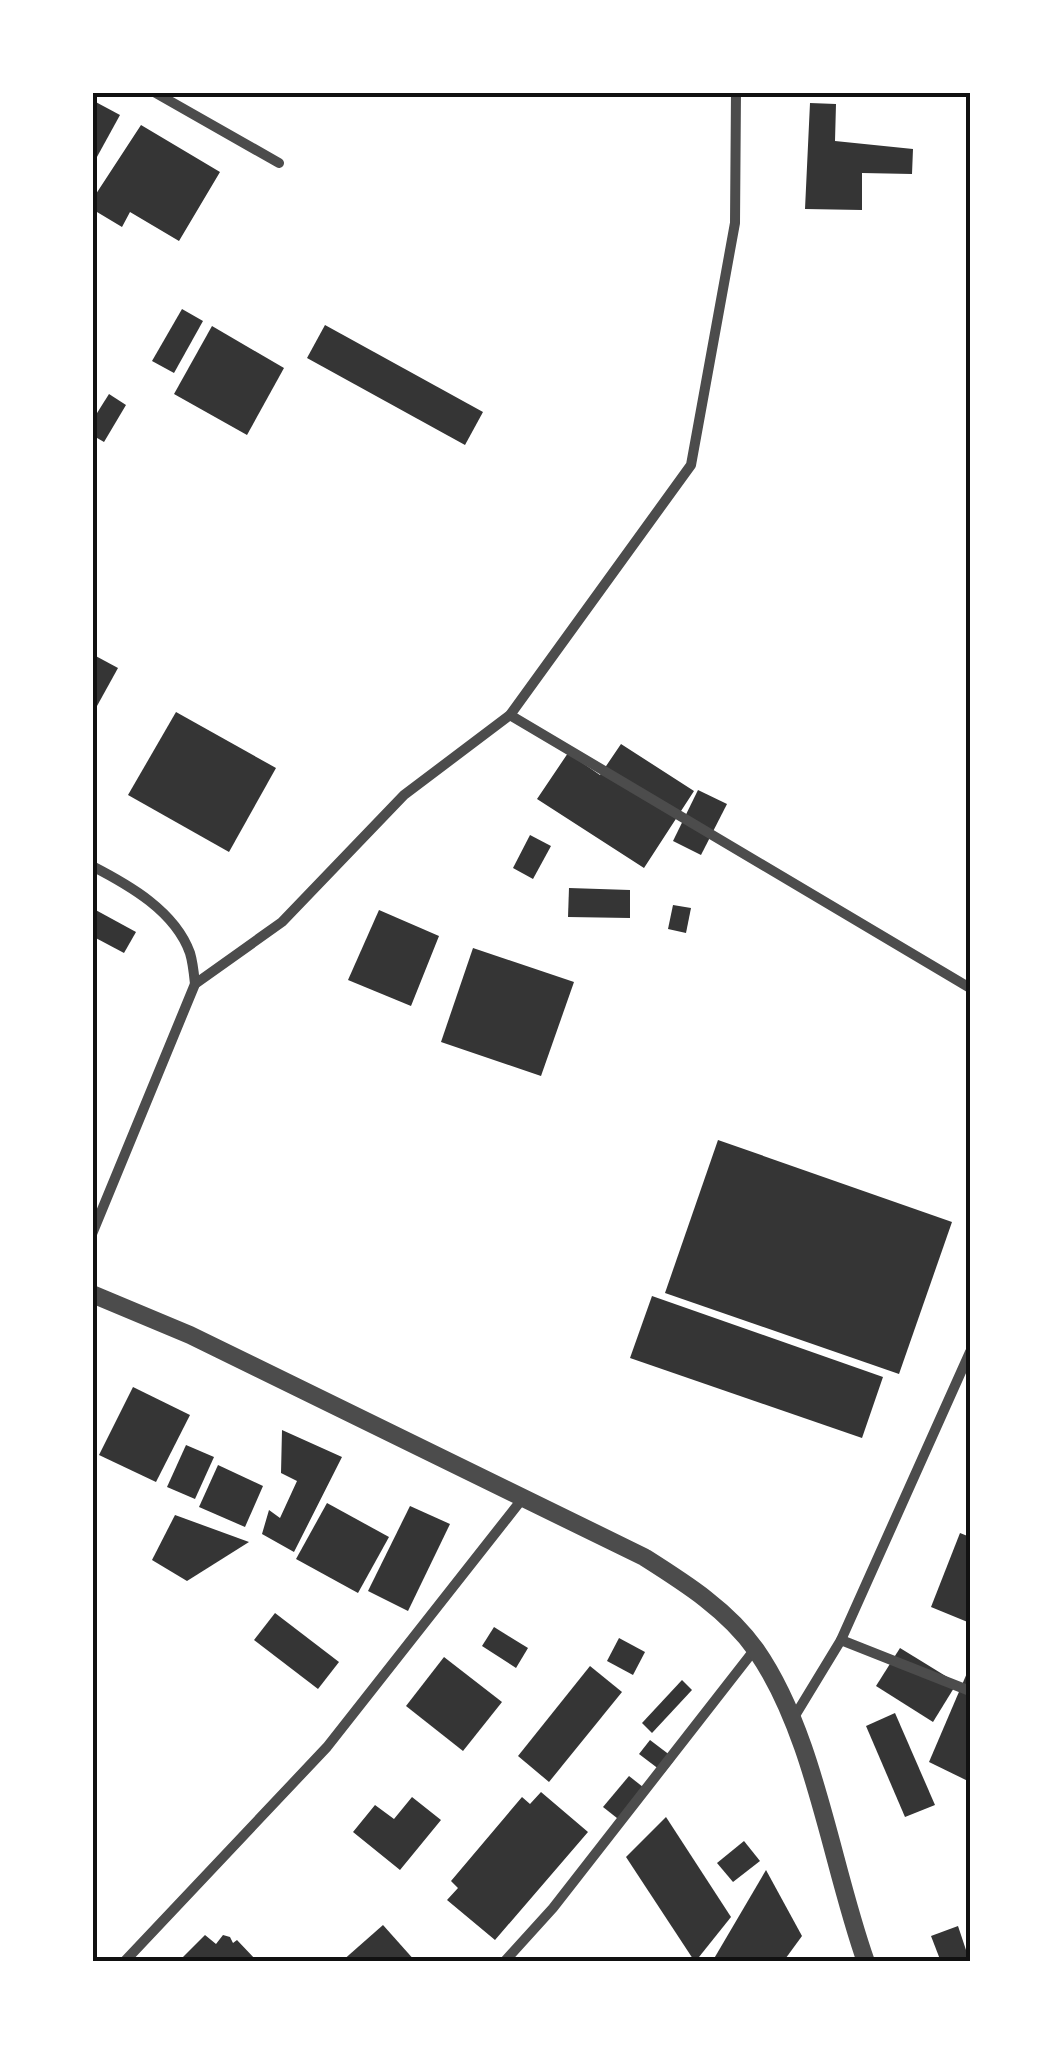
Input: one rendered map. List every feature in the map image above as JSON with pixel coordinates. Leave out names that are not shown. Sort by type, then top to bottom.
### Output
[{"type":"street","points":[[154,92],[279,163]]},
{"type":"street","points":[[92,1234],[196,984],[282,922],[404,794],[510,715],[691,465],[735,223],[736,92]]},
{"type":"street","points":[[510,715],[970,988]]},
{"type":"street","points":[[92,866],[137,889],[177,931],[190,952],[196,984]]},
{"type":"street","points":[[92,1294],[190,1335],[644,1557],[688,1585],[720,1612],[755,1649],[792,1720],[866,1962]]},
{"type":"street","points":[[792,1720],[841,1640],[970,1352]]},
{"type":"street","points":[[124,1962],[327,1747],[523,1498]]},
{"type":"street","points":[[841,1640],[970,1691]]},
{"type":"street","points":[[504,1962],[553,1908],[755,1649]]},
{"type":"building","points":[[92,100],[120,115],[92,166]]},
{"type":"building","points":[[810,103],[836,104],[835,141],[913,149],[912,174],[862,173],[862,210],[805,209]]},
{"type":"building","points":[[141,125],[220,172],[179,241],[130,212],[122,227],[92,209],[92,200]]},
{"type":"building","points":[[182,309],[203,321],[174,373],[152,361]]},
{"type":"building","points":[[325,325],[483,412],[465,445],[307,358]]},
{"type":"building","points":[[212,326],[284,368],[247,435],[174,394]]},
{"type":"building","points":[[109,394],[126,405],[104,442],[92,435],[92,421]]},
{"type":"building","points":[[92,654],[118,668],[97,706],[92,703]]},
{"type":"building","points":[[176,712],[276,768],[229,852],[128,795]]},
{"type":"building","points":[[621,744],[694,791],[644,868],[537,799],[568,753],[600,775]]},
{"type":"building","points":[[698,790],[727,804],[701,855],[673,841]]},
{"type":"building","points":[[530,835],[551,846],[533,879],[513,868]]},
{"type":"building","points":[[569,888],[630,890],[630,918],[568,917]]},
{"type":"building","points":[[673,905],[691,908],[686,933],[668,929]]},
{"type":"building","points":[[92,908],[136,932],[124,953],[92,936]]},
{"type":"building","points":[[379,910],[439,936],[411,1006],[348,980]]},
{"type":"building","points":[[473,948],[574,982],[541,1076],[441,1042]]},
{"type":"building","points":[[718,1140],[952,1222],[899,1374],[665,1293]]},
{"type":"building","points":[[652,1296],[883,1377],[862,1438],[630,1358]]},
{"type":"building","points":[[133,1387],[190,1415],[156,1482],[99,1455]]},
{"type":"building","points":[[282,1430],[342,1457],[294,1552],[262,1534],[269,1510],[280,1518],[297,1481],[281,1473]]},
{"type":"building","points":[[186,1445],[214,1457],[195,1499],[167,1487]]},
{"type":"building","points":[[218,1465],[263,1486],[245,1527],[199,1507]]},
{"type":"building","points":[[327,1503],[389,1537],[358,1593],[296,1559]]},
{"type":"building","points":[[410,1506],[450,1524],[408,1611],[368,1591]]},
{"type":"building","points":[[175,1515],[249,1542],[187,1581],[152,1560]]},
{"type":"building","points":[[960,1533],[970,1537],[970,1623],[931,1607]]},
{"type":"building","points":[[275,1613],[339,1662],[318,1689],[254,1640]]},
{"type":"building","points":[[494,1627],[528,1648],[516,1668],[482,1646]]},
{"type":"building","points":[[619,1638],[645,1652],[633,1675],[607,1661]]},
{"type":"building","points":[[900,1648],[957,1683],[933,1722],[876,1686]]},
{"type":"building","points":[[444,1657],[502,1702],[463,1751],[406,1706]]},
{"type":"building","points":[[590,1666],[622,1692],[549,1782],[518,1756]]},
{"type":"building","points":[[970,1666],[970,1782],[929,1762]]},
{"type":"building","points":[[682,1680],[692,1690],[652,1733],[642,1723]]},
{"type":"building","points":[[895,1713],[935,1805],[905,1817],[866,1726]]},
{"type":"building","points":[[650,1740],[675,1759],[664,1773],[639,1754]]},
{"type":"building","points":[[629,1776],[648,1791],[622,1822],[603,1807]]},
{"type":"building","points":[[541,1792],[588,1832],[495,1940],[447,1900],[458,1888],[451,1881],[522,1797],[530,1804]]},
{"type":"building","points":[[412,1797],[441,1820],[400,1870],[353,1832],[375,1805],[394,1819]]},
{"type":"building","points":[[666,1817],[731,1917],[695,1962],[626,1857]]},
{"type":"building","points":[[744,1841],[760,1861],[733,1882],[717,1863]]},
{"type":"building","points":[[766,1870],[802,1936],[783,1962],[712,1962]]},
{"type":"building","points":[[383,1925],[416,1962],[341,1962]]},
{"type":"building","points":[[958,1926],[970,1962],[941,1962],[931,1936]]},
{"type":"building","points":[[205,1935],[216,1944],[223,1935],[233,1943],[237,1940],[258,1962],[178,1962]]}]
